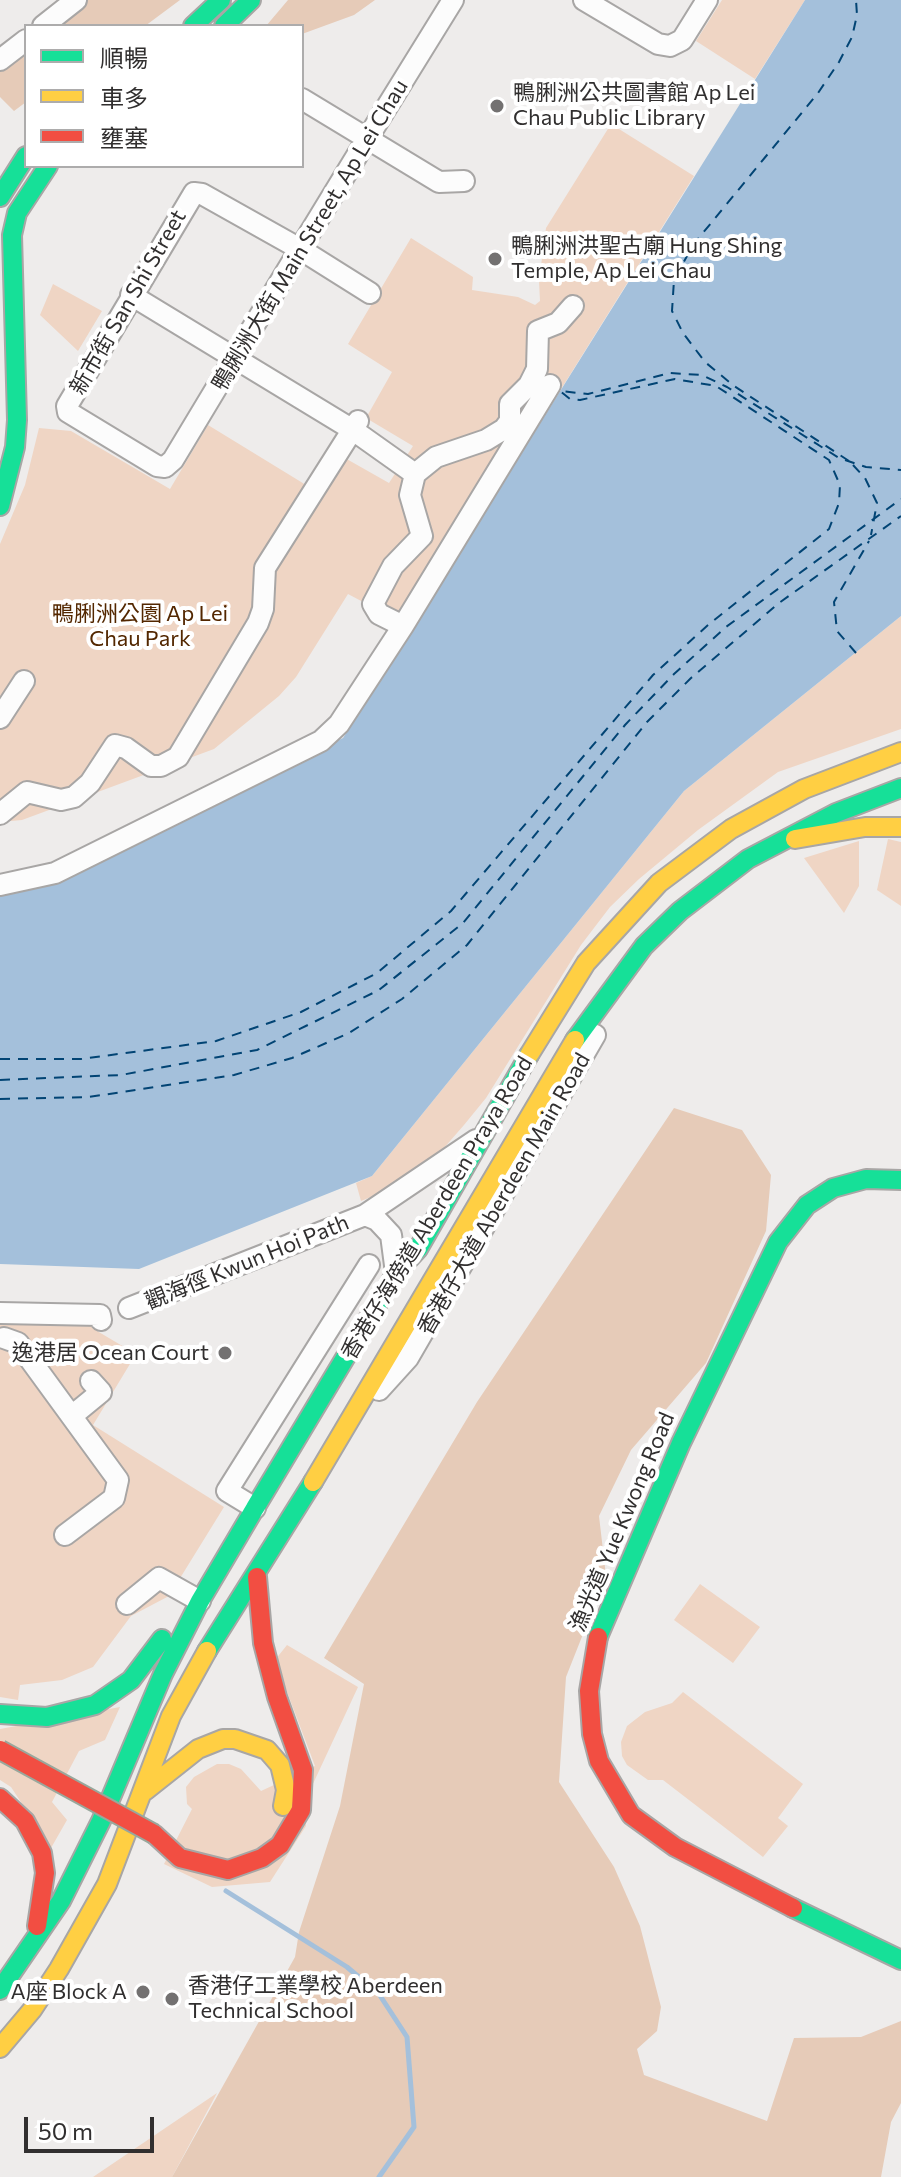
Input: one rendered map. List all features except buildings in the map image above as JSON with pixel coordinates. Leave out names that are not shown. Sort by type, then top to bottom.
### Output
[{"type":"main road","points":[[195,24],[221,0]]},
{"type":"main road","points":[[226,24],[251,0]]},
{"type":"main road","points":[[0,197],[24,159]]},
{"type":"main road","points":[[0,506],[15,447],[17,420],[6,234],[9,212],[46,168]]},
{"type":"main road","name":"香港仔海傍道 Aberdeen Praya Road","points":[[0,1990],[61,1901],[111,1795],[149,1703],[200,1601],[396,1273],[418,1249],[460,1177],[479,1137],[586,963],[659,883],[731,829],[804,789],[901,752]]},
{"type":"main road","points":[[627,966],[709,887],[782,841],[836,813],[901,788]]},
{"type":"main road","points":[[782,841],[865,827],[901,827]]},
{"type":"main road","name":"漁光道 Yue Kwong Road","points":[[901,1180],[873,1178],[833,1188],[807,1205],[778,1242],[681,1443],[614,1593],[594,1648],[589,1705],[599,1761],[631,1815],[675,1847],[738,1882],[901,1960]]},
{"type":"main road","points":[[0,2048],[32,2010],[59,1969],[107,1884],[145,1791],[161,1736],[171,1716],[234,1606],[257,1577],[360,1407]]},
{"type":"main road","points":[[0,1750],[154,1834],[180,1858],[197,1865],[228,1870],[245,1866],[280,1845],[293,1828],[302,1803],[303,1770],[277,1697],[263,1643],[257,1577]]},
{"type":"main road","points":[[0,1714],[39,1717],[85,1709],[122,1689],[200,1601]]},
{"type":"main road","points":[[145,1791],[198,1749],[223,1739],[249,1742],[267,1750],[283,1773],[283,1805],[271,1827],[256,1837],[226,1849],[154,1834]]},
{"type":"main road","points":[[0,1798],[25,1821],[42,1853],[45,1873],[35,1935]]},
{"type":"street","points":[[46,24],[76,0]]},
{"type":"street","name":"鴨脷洲大街 Main Street, Ap Lei Chau","points":[[165,467],[173,460],[453,0]]},
{"type":"street","points":[[584,0],[658,44],[670,46],[682,40],[707,0]]},
{"type":"street","points":[[0,60],[24,42]]},
{"type":"street","points":[[304,100],[439,182],[464,181]]},
{"type":"street","name":"新市街 San Shi Street","points":[[165,467],[68,412],[67,406],[194,193],[202,194],[300,249]]},
{"type":"street","points":[[300,249],[370,293]]},
{"type":"street","points":[[131,295],[356,426],[415,474]]},
{"type":"street","points":[[0,885],[55,873],[321,741],[339,724],[507,456],[530,397],[537,369],[538,331],[568,316],[573,306]]},
{"type":"street","points":[[403,626],[379,614],[373,604],[393,566],[422,536],[410,495],[415,474],[436,457],[497,435],[510,421],[510,404],[550,385]]},
{"type":"street","points":[[0,814],[27,792],[61,800],[74,797],[90,783],[115,745],[126,748],[151,766],[161,766],[178,757],[248,645],[263,609],[265,568],[356,426]]},
{"type":"street","points":[[497,435],[507,456]]},
{"type":"street","points":[[0,718],[24,681]]},
{"type":"street","name":"香港仔大道 Aberdeen Main Road","points":[[360,1407],[408,1358],[610,1009],[627,966]]},
{"type":"street","name":"觀海徑 Kwun Hoi Path","points":[[129,1308],[365,1215],[479,1137]]},
{"type":"street","name":"觀海徑 Kwun Hoi Path","points":[[365,1215],[377,1220],[391,1235],[396,1273]]},
{"type":"street","name":"香港仔海傍道 Aberdeen Praya Road","points":[[255,1508],[227,1491],[369,1265]]},
{"type":"street","points":[[0,1313],[100,1317]]},
{"type":"street","points":[[4,1338],[18,1343],[73,1415],[119,1486],[114,1498],[65,1535]]},
{"type":"street","points":[[73,1415],[101,1392],[91,1381]]},
{"type":"street","points":[[127,1604],[159,1578],[200,1601]]},
{"type":"green space","points":[[722,0],[805,0],[755,79],[696,41]]},
{"type":"green space","name":"鴨脷洲公園 Ap Lei Chau Park","points":[[611,124],[694,176],[412,628],[348,594],[296,677],[279,696],[214,749],[22,820],[0,822],[0,544],[25,485],[39,428],[71,431],[170,489],[208,425],[306,485],[329,449],[389,483],[413,446],[366,418],[392,372],[348,344],[411,238],[473,277],[472,290],[518,297],[535,305],[540,301],[539,281],[546,228]]},
{"type":"green space","points":[[53,284],[102,311],[78,351],[40,315]]},
{"type":"green space","points":[[901,616],[901,729],[778,772],[698,830],[639,879],[610,907],[581,945],[486,1098],[464,1125],[430,1164],[403,1184],[361,1201],[356,1183],[372,1176],[684,791]]},
{"type":"green space","points":[[888,839],[901,842],[901,906],[877,890]]},
{"type":"green space","points":[[859,841],[859,886],[844,913],[804,858]]},
{"type":"green space","points":[[0,1319],[91,1320],[92,1328],[136,1354],[93,1425],[224,1507],[169,1596],[131,1616],[93,1667],[62,1680],[20,1685],[18,1700],[0,1697]]},
{"type":"green space","points":[[700,1584],[760,1627],[733,1663],[674,1620]]},
{"type":"green space","points":[[287,1645],[358,1687],[305,1801],[306,1826],[270,1882],[212,1887],[164,1864],[192,1809],[187,1804],[186,1787],[194,1777],[217,1764],[229,1764],[241,1769],[261,1791],[315,1766],[275,1660]]},
{"type":"green space","points":[[683,1692],[803,1784],[778,1818],[788,1826],[763,1857],[663,1780],[648,1780],[627,1765],[622,1756],[621,1742],[627,1726],[645,1712],[672,1703]]},
{"type":"green space","points":[[120,1707],[105,1740],[79,1751],[52,1802],[67,1820],[51,1848],[11,1787],[0,1780],[0,1729]]},
{"type":"green space","points":[[217,2093],[172,2177],[93,2177]]},
{"type":"shaded area","points":[[86,0],[180,0],[148,24],[57,24]]},
{"type":"shaded area","points":[[288,0],[375,0],[354,15],[304,33],[304,24],[268,24]]},
{"type":"shaded area","points":[[24,52],[24,104],[14,111],[0,97],[0,71]]},
{"type":"shaded area","points":[[674,1108],[742,1130],[771,1175],[766,1231],[706,1363],[631,1450],[599,1516],[606,1576],[566,1677],[559,1782],[614,1867],[640,1926],[661,2007],[657,2031],[637,2049],[644,2075],[767,2121],[794,2038],[861,2037],[901,2021],[901,2103],[891,2122],[881,2177],[172,2177],[295,1957],[299,1932],[340,1806],[364,1684],[324,1658],[477,1402]]},
{"type":"water","points":[[805,0],[901,0],[901,616],[684,791],[372,1176],[139,1269],[0,1264],[0,889],[45,882],[343,738]]},
{"type":"waterway","points":[[226,1891],[347,1967],[379,1994],[407,2037],[414,2127],[379,2177]]},
{"type":"ferry route","points":[[849,461],[734,386],[705,362],[683,333],[672,311],[674,280],[693,245],[818,93],[839,62],[852,37],[857,15],[856,0]]},
{"type":"ferry route","points":[[0,1059],[81,1059],[216,1041],[301,1012],[377,973],[451,911],[653,675],[708,625],[829,529],[839,503],[840,485],[829,460],[716,386],[675,379],[580,400],[570,399],[560,391],[588,394],[670,373],[702,375],[727,387],[839,458],[866,467],[901,470]]},
{"type":"ferry route","points":[[853,465],[865,478],[877,503],[871,535]]},
{"type":"ferry route","points":[[0,1080],[121,1075],[257,1050],[379,990],[463,923],[625,725],[674,674],[726,627],[901,499]]},
{"type":"ferry route","points":[[0,1099],[89,1097],[234,1075],[292,1058],[349,1033],[402,999],[467,945],[647,722],[691,678],[779,603],[901,516]]},
{"type":"ferry route","points":[[856,653],[837,631],[834,602],[869,541]]},
{"type":"traffic: fast","points":[[195,24],[221,0]]},
{"type":"traffic: fast","points":[[226,24],[251,0]]},
{"type":"traffic: fast","points":[[0,197],[24,159]]},
{"type":"traffic: fast","points":[[0,506],[15,447],[17,420],[12,235],[17,213],[47,168]]},
{"type":"traffic: fast","points":[[575,1040],[644,946],[680,911],[748,859],[836,813],[901,788]]},
{"type":"traffic: fast","points":[[255,1508],[396,1273],[418,1249],[529,1055]]},
{"type":"traffic: fast","points":[[598,1637],[681,1443],[778,1242],[807,1205],[833,1188],[866,1179],[901,1180]]},
{"type":"traffic: fast","points":[[207,1651],[313,1482]]},
{"type":"traffic: fast","points":[[0,1990],[61,1901],[101,1821],[163,1674],[200,1601],[255,1508]]},
{"type":"traffic: fast","points":[[0,1714],[47,1717],[95,1705],[131,1680],[162,1639]]},
{"type":"traffic: fast","points":[[793,1908],[901,1960]]},
{"type":"traffic: slow","points":[[529,1055],[586,963],[659,883],[731,829],[804,789],[901,752]]},
{"type":"traffic: slow","points":[[795,839],[865,827],[901,827]]},
{"type":"traffic: slow","points":[[313,1482],[575,1040]]},
{"type":"traffic: slow","points":[[0,2048],[32,2010],[59,1969],[107,1884],[171,1716],[207,1651]]},
{"type":"traffic: slow","points":[[145,1791],[198,1749],[223,1739],[235,1739],[267,1750],[280,1765],[286,1790],[283,1806]]},
{"type":"traffic: jam","points":[[154,1834],[180,1858],[228,1870],[262,1858],[280,1845],[301,1810],[303,1770],[277,1697],[263,1643],[257,1577]]},
{"type":"traffic: jam","points":[[598,1637],[589,1691],[592,1734],[599,1761],[631,1815],[675,1847],[793,1908]]},
{"type":"traffic: jam","points":[[0,1750],[154,1834]]},
{"type":"traffic: jam","points":[[0,1798],[25,1821],[42,1853],[45,1873],[37,1926]]},
{"type":"place","name":"鴨脷洲公共圖書館 Ap Lei Chau Public Library","points":[[497,106]]},
{"type":"place","name":"鴨脷洲洪聖古廟 Hung Shing Temple, Ap Lei Chau","points":[[495,259]]},
{"type":"place","name":"逸港居 Ocean Court","points":[[225,1353]]},
{"type":"place","name":"A座 Block A","points":[[143,1992]]},
{"type":"place","name":"香港仔工業學校 Aberdeen Technical School","points":[[172,1999]]}]
